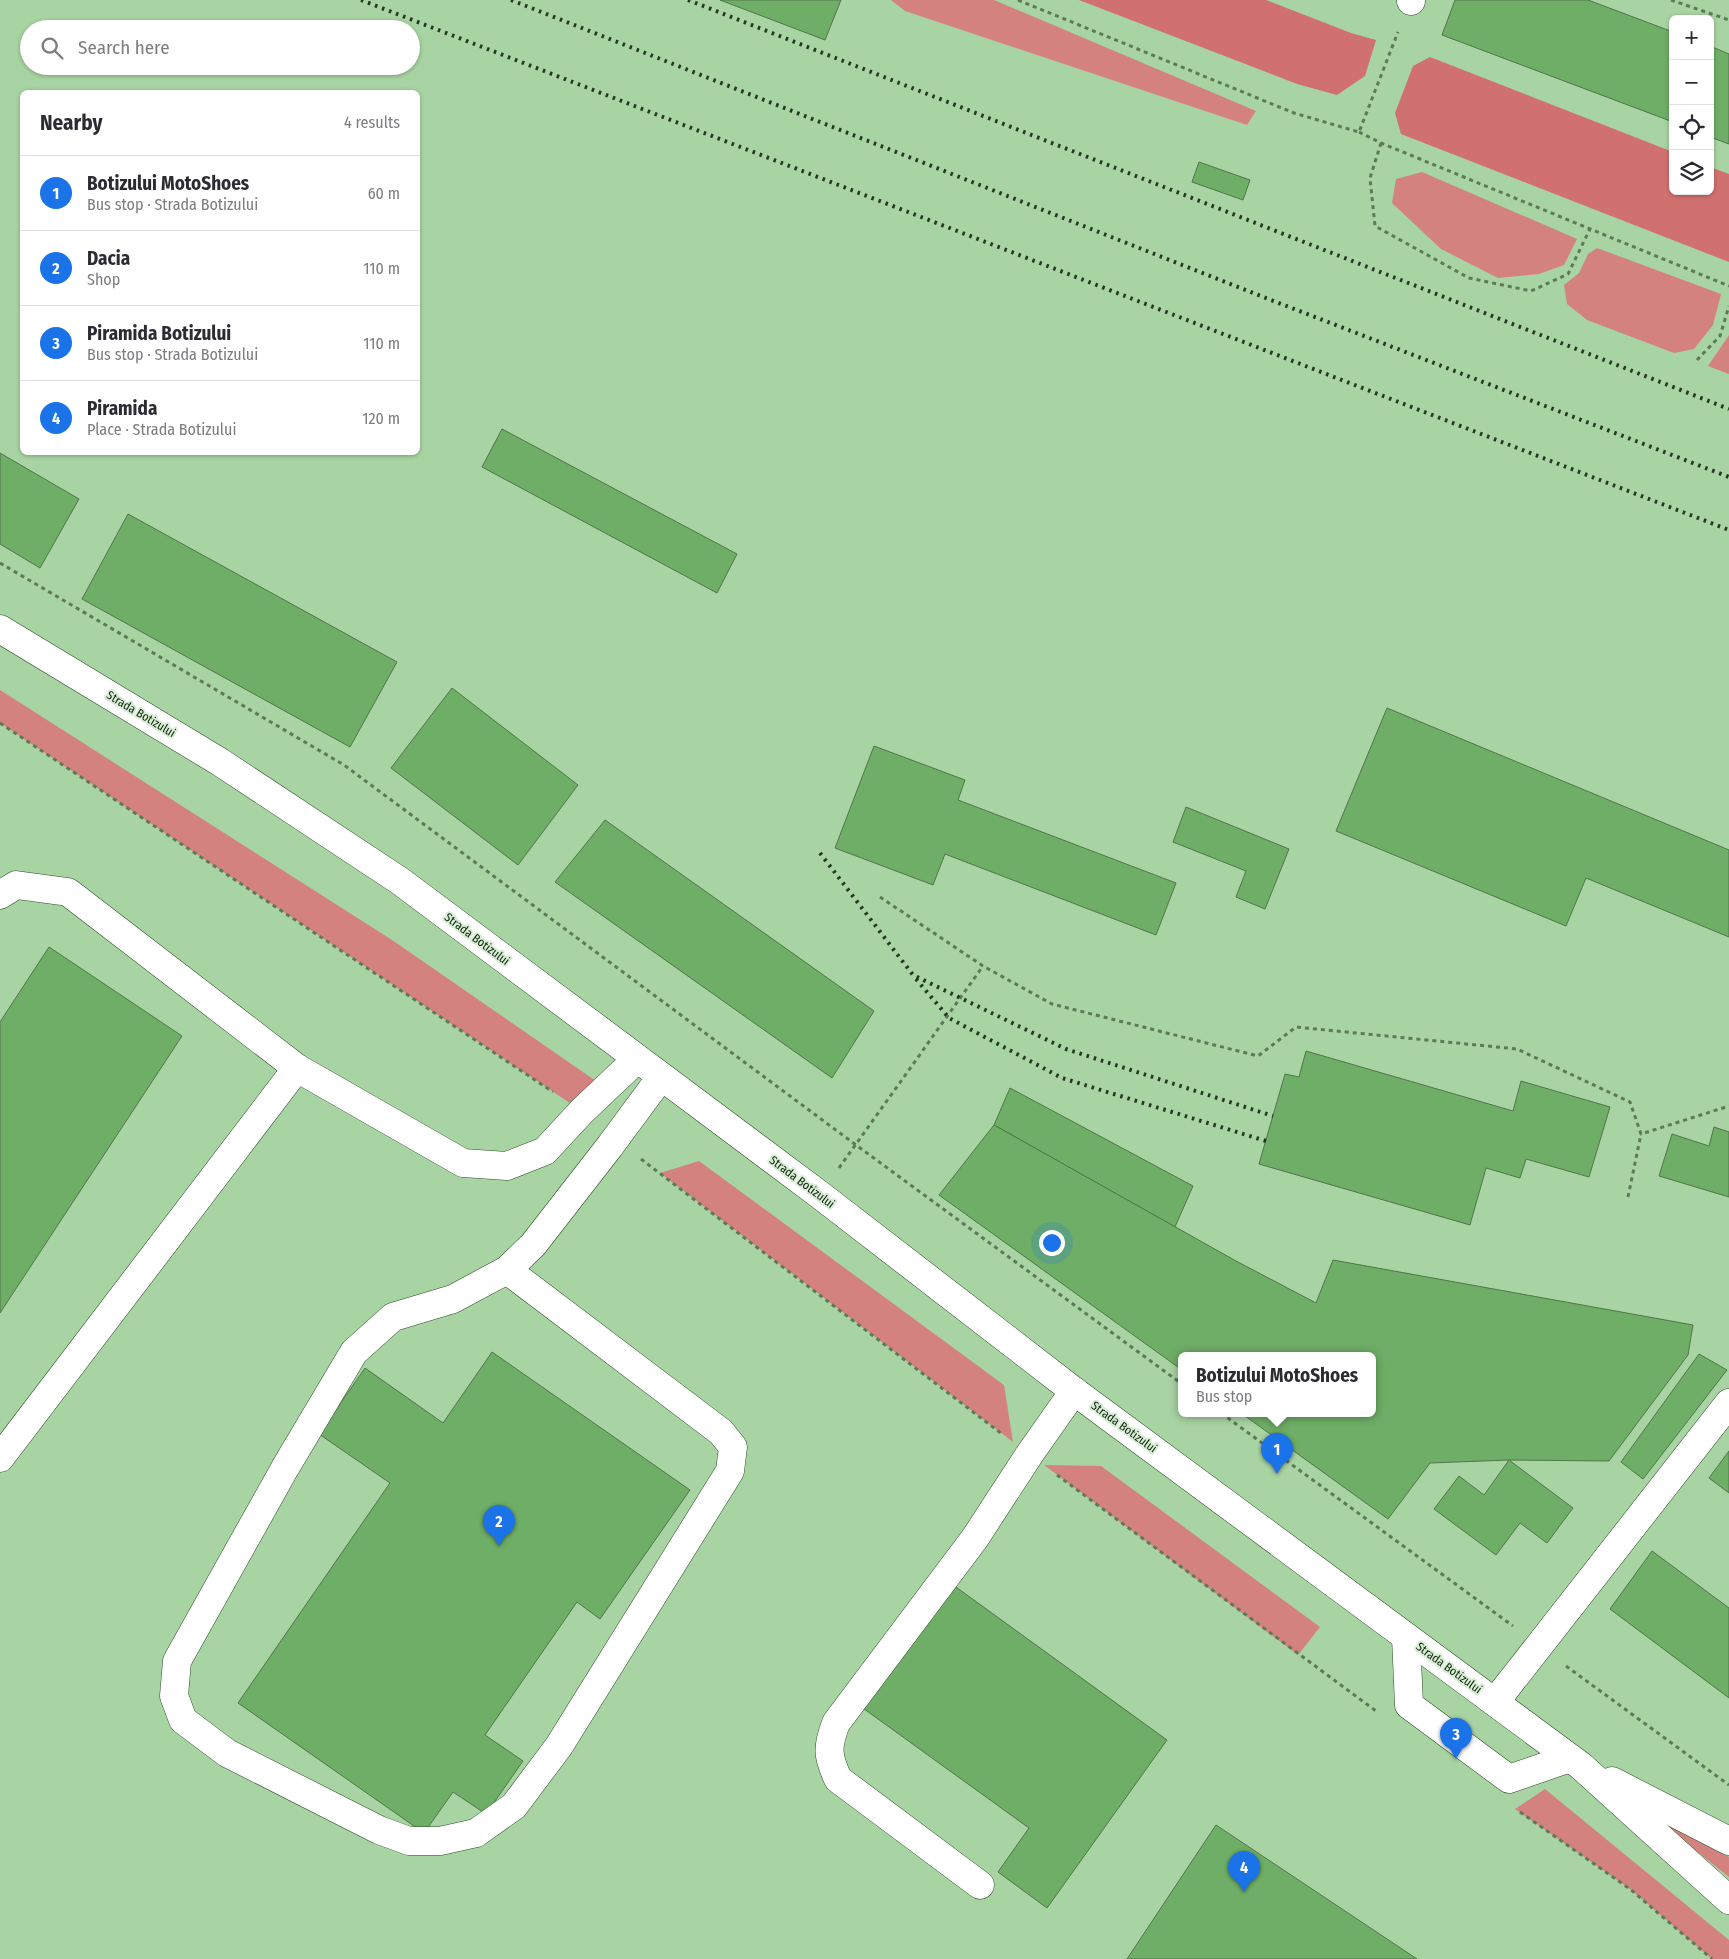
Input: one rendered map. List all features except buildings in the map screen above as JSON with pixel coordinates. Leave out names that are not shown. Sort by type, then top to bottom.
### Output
[{"type":"main road","name":"Strada Botizului","points":[[0,629],[220,762],[400,881],[827,1201],[1074,1390],[1576,1762],[1729,1900]]},
{"type":"main road","points":[[0,895],[16,885],[68,892],[297,1068],[463,1163],[508,1166],[545,1151],[582,1111],[637,1059]]},
{"type":"main road","points":[[0,1458],[297,1068]]},
{"type":"main road","points":[[507,1270],[721,1432],[733,1447],[730,1471],[559,1746],[514,1806],[476,1834],[440,1841],[409,1841],[379,1830],[227,1753],[183,1720],[174,1696],[177,1661],[285,1468],[354,1352],[393,1317],[453,1299],[507,1270],[533,1245],[661,1077]]},
{"type":"main road","points":[[980,1885],[838,1780],[830,1764],[829,1743],[836,1723],[974,1538],[1074,1390]]},
{"type":"main road","points":[[1495,1702],[1729,1403]]},
{"type":"main road","points":[[1406,1636],[1409,1705],[1510,1779],[1576,1762]]},
{"type":"main road","name":"Strada Botizului","points":[[1576,1762],[1729,1841]]},
{"type":"path","points":[[1018,0],[1294,113],[1359,132],[1381,143],[1729,286]]},
{"type":"path","points":[[1359,132],[1411,0]]},
{"type":"path","points":[[1671,0],[1729,20]]},
{"type":"path","points":[[1381,143],[1370,178],[1375,226],[1469,278],[1531,291],[1568,274],[1590,229]]},
{"type":"path","points":[[1697,360],[1720,336],[1729,306]]},
{"type":"path","points":[[0,563],[344,765],[1178,1381]]},
{"type":"path","points":[[0,724],[582,1111]]},
{"type":"path","points":[[880,897],[983,966],[1052,1004],[1258,1056],[1296,1027],[1517,1049],[1630,1102],[1641,1134],[1628,1197]]},
{"type":"path","points":[[856,1145],[983,966]]},
{"type":"path","points":[[1641,1134],[1729,1106]]},
{"type":"path","points":[[614,1138],[1029,1454],[1322,1673],[1383,1716]]},
{"type":"path","points":[[1226,1417],[1729,1785]]},
{"type":"path","points":[[1515,1809],[1630,1889],[1712,1959]]},
{"type":"shaded area","points":[[891,0],[994,0],[1256,111],[1247,125],[905,11]]},
{"type":"shaded area","points":[[1079,0],[1266,0],[1351,33],[1376,40],[1365,76],[1337,95],[1297,84]]},
{"type":"shaded area","points":[[1430,57],[1669,150],[1669,195],[1714,195],[1714,168],[1729,174],[1729,262],[1401,134],[1395,113],[1413,66]]},
{"type":"shaded area","points":[[1422,172],[1577,239],[1564,265],[1539,274],[1498,278],[1441,249],[1392,203],[1396,179]]},
{"type":"shaded area","points":[[1597,248],[1721,294],[1713,325],[1694,349],[1674,353],[1587,320],[1567,304],[1564,285],[1579,273],[1588,254]]},
{"type":"shaded area","points":[[1729,335],[1729,374],[1708,366]]},
{"type":"shaded area","points":[[0,690],[392,940],[606,1088],[582,1111],[0,723]]},
{"type":"shaded area","points":[[699,1161],[1004,1385],[1013,1442],[660,1173]]},
{"type":"shaded area","points":[[1044,1465],[1101,1466],[1320,1627],[1298,1655]]},
{"type":"shaded area","points":[[1545,1789],[1729,1940],[1729,1959],[1712,1959],[1630,1889],[1515,1809]]},
{"type":"shaded area","points":[[1656,1819],[1729,1857],[1729,1877]]},
{"type":"railway","points":[[361,0],[413,20]]},
{"type":"railway","points":[[511,0],[1271,300],[1729,477]]},
{"type":"railway","points":[[688,0],[1729,409]]},
{"type":"railway","points":[[420,23],[1729,530]]},
{"type":"railway","points":[[820,853],[913,975],[1066,1049],[1273,1116]]},
{"type":"railway","points":[[916,979],[949,1018],[1062,1078],[1266,1141]]},
{"type":"place","name":"Botizului MotoShoes","points":[[1277,1474]]},
{"type":"place","name":"Dacia","points":[[499,1546]]},
{"type":"place","name":"Piramida Botizului","points":[[1456,1759]]},
{"type":"place","name":"Piramida","points":[[1244,1892]]}]
